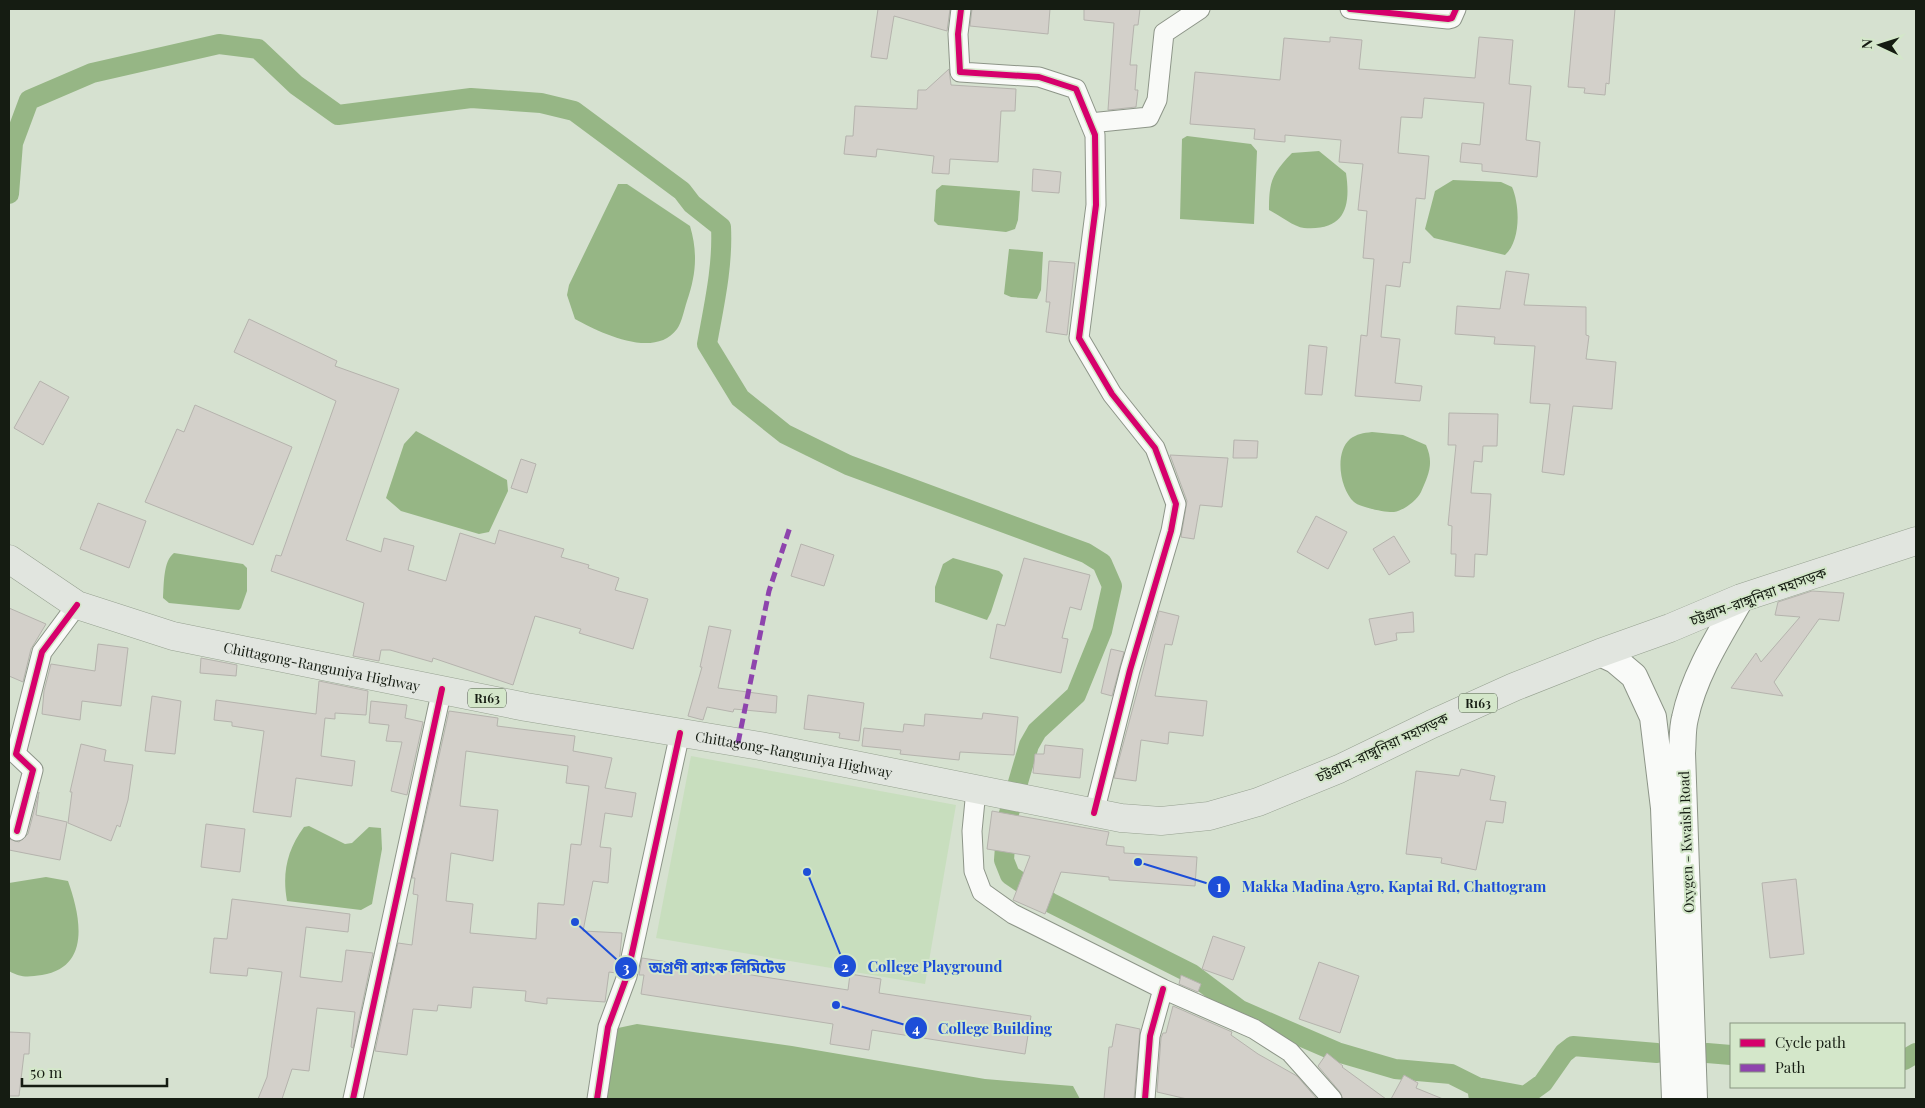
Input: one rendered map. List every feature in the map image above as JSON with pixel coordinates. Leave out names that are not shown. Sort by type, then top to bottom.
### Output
[{"type":"main road","name":"চট্টগ্রাম-রাঙ্গুনিয়া মহাসড়ক","points":[[1035,802],[1094,813],[1160,821],[1209,816],[1258,802],[1339,768],[1506,691],[1600,653],[1670,628],[1741,598],[1916,541]]},
{"type":"main road","name":"Chittagong-Ranguniya Highway","points":[[9,559],[77,605],[172,636],[526,707],[779,750],[1035,802]]},
{"type":"main road","name":"Oxygen - Kwaish Road","points":[[1694,1099],[1682,753],[1684,719],[1695,686],[1714,645],[1741,598]]},
{"type":"main road","name":"Oxygen - Kwaish Road","points":[[1600,653],[1615,660],[1634,676],[1653,717],[1664,808],[1675,1099]]},
{"type":"street","points":[[961,9],[958,34],[960,72],[1039,77],[1076,89],[1094,134],[1096,205],[1079,338],[1112,394],[1155,448],[1176,504],[1171,531],[1130,670],[1094,813]]},
{"type":"street","points":[[1090,123],[1149,117],[1157,100],[1164,33],[1200,9]]},
{"type":"street","points":[[1350,9],[1448,19],[1452,18],[1456,9]]},
{"type":"street","points":[[17,831],[33,770],[16,754],[42,652],[77,605]]},
{"type":"street","points":[[353,1099],[442,689]]},
{"type":"street","points":[[597,1099],[608,1027],[627,976],[680,733]]},
{"type":"street","points":[[979,790],[972,832],[974,871],[982,892],[1013,914],[1163,989],[1261,1034],[1290,1052],[1332,1099]]},
{"type":"street","points":[[1145,1099],[1150,1036],[1163,989]]},
{"type":"shaded area","points":[[1187,136],[1251,144],[1257,151],[1254,224],[1180,219],[1182,139]]},
{"type":"shaded area","points":[[1319,151],[1346,173],[1346,206],[1337,221],[1318,228],[1304,228],[1269,210],[1271,185],[1276,173],[1292,153]]},
{"type":"shaded area","points":[[1453,180],[1501,182],[1512,187],[1517,203],[1518,222],[1514,241],[1505,255],[1434,238],[1425,229],[1435,191]]},
{"type":"shaded area","points":[[618,184],[627,184],[690,226],[693,236],[694,273],[682,319],[677,329],[667,338],[655,342],[641,343],[612,336],[575,319],[567,295],[569,285]]},
{"type":"shaded area","points":[[942,185],[1020,191],[1018,220],[1015,229],[1006,232],[938,225],[934,221],[936,190]]},
{"type":"shaded area","points":[[1009,249],[1043,252],[1041,290],[1037,299],[1011,297],[1004,294]]},
{"type":"shaded area","points":[[416,431],[507,480],[508,491],[489,532],[479,534],[401,511],[386,498],[404,444]]},
{"type":"shaded area","points":[[1372,432],[1403,435],[1426,445],[1430,457],[1430,468],[1421,492],[1410,504],[1398,511],[1380,511],[1357,504],[1349,496],[1342,480],[1341,462],[1345,445],[1355,436]]},
{"type":"shaded area","points":[[174,553],[243,564],[247,568],[247,591],[241,608],[239,610],[169,603],[163,598],[164,580],[166,567]]},
{"type":"shaded area","points":[[953,558],[999,571],[1003,575],[987,620],[935,602],[935,587],[943,564]]},
{"type":"shaded area","points":[[691,756],[956,805],[925,984],[656,938]]},
{"type":"shaded area","points":[[309,826],[345,844],[352,843],[369,827],[381,828],[382,849],[372,904],[361,910],[287,901],[285,881],[287,862],[293,844],[304,827]]},
{"type":"shaded area","points":[[46,877],[68,881],[78,924],[78,938],[75,951],[69,962],[58,970],[37,976],[17,975],[9,971],[9,883]]},
{"type":"shaded area","points":[[637,1024],[792,1046],[985,1079],[1073,1086],[1080,1099],[604,1099],[618,1028]]},
{"type":"building","points":[[878,9],[950,9],[947,31],[894,16],[887,59],[871,57]]},
{"type":"building","points":[[972,9],[1050,9],[1048,34],[970,26]]},
{"type":"building","points":[[1084,9],[1140,9],[1138,25],[1134,25],[1130,65],[1137,65],[1135,90],[1138,90],[1136,107],[1108,110],[1114,23],[1084,20]]},
{"type":"building","points":[[1575,9],[1615,9],[1609,84],[1606,83],[1605,95],[1584,93],[1585,88],[1568,87]]},
{"type":"building","points":[[1330,37],[1362,40],[1359,69],[1475,78],[1479,37],[1513,40],[1509,84],[1531,86],[1526,140],[1540,142],[1537,177],[1482,171],[1482,164],[1460,162],[1462,143],[1480,145],[1484,103],[1424,98],[1422,118],[1401,117],[1398,153],[1429,156],[1425,199],[1416,198],[1410,263],[1403,262],[1400,287],[1386,285],[1381,337],[1400,339],[1395,383],[1422,386],[1420,401],[1355,396],[1361,335],[1367,336],[1374,259],[1363,258],[1367,211],[1358,210],[1363,164],[1339,162],[1341,140],[1285,135],[1285,142],[1254,139],[1255,129],[1190,124],[1195,72],[1280,80],[1284,38],[1330,42]]},
{"type":"building","points":[[949,69],[951,85],[1016,89],[1015,111],[1001,111],[998,162],[950,159],[949,174],[932,173],[934,156],[877,149],[876,157],[844,154],[846,136],[853,136],[855,106],[917,109],[918,90],[926,90]]},
{"type":"building","points":[[1033,169],[1061,172],[1059,193],[1032,191]]},
{"type":"building","points":[[1049,261],[1075,263],[1067,335],[1046,332],[1050,302],[1046,302]]},
{"type":"building","points":[[1506,271],[1529,274],[1524,305],[1586,307],[1586,335],[1589,336],[1586,359],[1616,362],[1612,409],[1573,406],[1564,475],[1542,472],[1550,404],[1530,403],[1535,346],[1494,344],[1495,337],[1455,334],[1457,306],[1500,309]]},
{"type":"building","points":[[249,319],[337,361],[335,366],[399,389],[346,540],[381,552],[384,538],[414,546],[408,570],[446,581],[460,533],[495,544],[499,530],[564,549],[561,557],[589,565],[588,568],[619,578],[615,590],[648,599],[633,649],[579,633],[581,629],[535,616],[513,685],[433,658],[432,662],[390,650],[381,650],[379,661],[353,656],[364,603],[271,571],[276,555],[281,556],[336,401],[234,352]]},
{"type":"building","points":[[1309,345],[1327,347],[1322,395],[1305,394]]},
{"type":"building","points":[[40,381],[69,397],[43,445],[14,428]]},
{"type":"building","points":[[195,405],[292,447],[253,545],[145,502],[177,429],[184,432]]},
{"type":"building","points":[[1449,413],[1498,414],[1497,446],[1483,446],[1482,462],[1474,461],[1471,493],[1491,494],[1487,555],[1475,554],[1474,577],[1455,576],[1456,554],[1451,554],[1452,526],[1448,525],[1456,445],[1448,445]]},
{"type":"building","points":[[1234,440],[1258,441],[1257,458],[1233,458]]},
{"type":"building","points":[[1170,455],[1228,458],[1222,507],[1200,505],[1194,539],[1181,537],[1187,501]]},
{"type":"building","points":[[521,459],[536,464],[527,493],[511,488]]},
{"type":"building","points":[[98,503],[146,521],[129,568],[80,549]]},
{"type":"building","points":[[1316,516],[1347,532],[1328,569],[1297,552]]},
{"type":"building","points":[[1394,536],[1410,562],[1389,575],[1373,549]]},
{"type":"building","points":[[801,544],[834,555],[824,586],[791,576]]},
{"type":"building","points":[[1024,558],[1090,575],[1081,610],[1070,607],[1062,638],[1068,639],[1061,673],[990,658],[997,624],[1005,626]]},
{"type":"building","points":[[1812,591],[1844,593],[1839,621],[1819,619],[1774,682],[1783,696],[1731,688],[1756,653],[1761,662],[1800,617],[1775,615],[1778,602]]},
{"type":"building","points":[[9,608],[46,624],[31,649],[23,682],[9,676]]},
{"type":"building","points":[[1159,611],[1179,616],[1172,645],[1165,644],[1155,696],[1207,701],[1203,736],[1169,732],[1168,744],[1141,740],[1136,781],[1114,778]]},
{"type":"building","points":[[1413,612],[1414,632],[1396,633],[1397,640],[1375,645],[1369,619]]},
{"type":"building","points":[[709,626],[731,630],[718,688],[777,696],[776,713],[734,709],[733,712],[707,707],[703,720],[688,716],[702,667],[700,667]]},
{"type":"building","points":[[98,644],[128,648],[121,706],[82,701],[80,720],[42,714],[44,691],[51,664],[95,671]]},
{"type":"building","points":[[1111,649],[1124,652],[1112,696],[1101,693]]},
{"type":"building","points":[[201,658],[237,665],[236,676],[200,673]]},
{"type":"building","points":[[319,681],[368,691],[366,715],[335,713],[335,719],[325,718],[321,756],[355,761],[352,786],[296,778],[291,817],[253,812],[264,731],[232,726],[232,722],[214,720],[216,700],[316,714]]},
{"type":"building","points":[[808,695],[864,703],[859,741],[839,738],[840,733],[804,729]]},
{"type":"building","points":[[152,696],[181,701],[175,754],[145,751]]},
{"type":"building","points":[[371,701],[407,705],[405,718],[423,722],[407,795],[391,791],[402,742],[386,741],[389,725],[369,723]]},
{"type":"building","points":[[449,711],[498,718],[497,726],[575,736],[573,751],[612,758],[605,788],[636,793],[632,817],[605,813],[600,847],[611,848],[608,883],[593,881],[583,931],[622,933],[616,973],[609,972],[605,1002],[547,998],[547,1004],[525,1001],[526,991],[473,987],[471,1008],[438,1005],[437,1011],[413,1009],[407,1055],[375,1051],[398,943],[412,945],[418,895],[413,894],[415,878],[412,878]],"holes":[[[466,751],[568,766],[566,783],[589,786],[581,845],[571,844],[564,905],[538,903],[536,939],[470,933],[473,904],[446,901],[451,853],[493,861],[498,810],[460,806]]]},
{"type":"building","points":[[983,713],[1018,717],[1014,755],[960,752],[959,760],[900,754],[901,750],[862,746],[864,728],[903,732],[904,724],[924,726],[925,714],[982,719]]},
{"type":"building","points":[[81,744],[106,750],[104,761],[133,765],[128,800],[120,827],[117,825],[111,841],[68,823],[72,792],[70,792]]},
{"type":"building","points":[[1045,745],[1083,749],[1080,778],[1033,773],[1035,754],[1044,754]]},
{"type":"building","points":[[1461,769],[1495,776],[1490,800],[1506,802],[1503,823],[1486,821],[1476,870],[1441,863],[1442,858],[1406,854],[1416,771],[1459,776]]},
{"type":"building","points":[[39,792],[36,815],[67,822],[60,860],[9,850],[9,839],[19,842],[28,834]]},
{"type":"building","points":[[992,811],[1109,832],[1106,845],[1124,847],[1124,853],[1197,857],[1195,886],[1109,880],[1109,877],[1061,872],[1045,914],[1013,900],[1030,856],[987,849]]},
{"type":"building","points":[[206,824],[245,829],[240,872],[201,867]]},
{"type":"building","points":[[1796,879],[1804,954],[1770,958],[1762,883]]},
{"type":"building","points":[[232,899],[350,914],[348,932],[306,927],[300,977],[342,982],[346,950],[373,953],[353,1048],[351,1047],[355,1012],[317,1008],[309,1071],[292,1069],[282,1099],[258,1099],[267,1077],[282,972],[248,968],[247,976],[210,973],[214,938],[227,939]]},
{"type":"building","points":[[1213,936],[1245,947],[1233,980],[1202,969]]},
{"type":"building","points":[[642,958],[848,990],[850,974],[881,979],[879,993],[1031,1016],[1025,1054],[872,1030],[869,1050],[830,1044],[833,1024],[641,994],[644,975],[639,975]]},
{"type":"building","points":[[1319,962],[1359,976],[1340,1033],[1299,1019]]},
{"type":"building","points":[[1181,975],[1201,984],[1198,992],[1179,984]]},
{"type":"building","points":[[1173,1006],[1232,1032],[1231,1035],[1258,1054],[1297,1076],[1317,1099],[1187,1099],[1157,1092],[1161,1038],[1163,1033],[1166,1033]]},
{"type":"building","points":[[1116,1024],[1140,1029],[1134,1099],[1104,1099],[1109,1047],[1112,1047]]},
{"type":"building","points":[[9,1032],[30,1033],[29,1054],[24,1054],[19,1096],[9,1096]]},
{"type":"building","points":[[1327,1053],[1342,1067],[1386,1099],[1343,1099],[1340,1092],[1318,1066]]},
{"type":"building","points":[[1404,1075],[1418,1083],[1416,1088],[1443,1099],[1391,1099]]},
{"type":"waterway","points":[[9,194],[13,143],[29,100],[92,73],[219,44],[258,49],[296,85],[338,115],[471,98],[541,103],[574,111],[682,191],[692,204],[721,227],[719,271],[707,344],[740,398],[785,434],[848,465],[1086,553],[1102,563],[1112,586],[1102,631],[1076,695],[1037,731],[1029,745],[1007,820],[1004,860],[1010,875],[1051,903],[1192,974],[1240,1010],[1337,1052],[1395,1069],[1451,1074],[1477,1087],[1479,1099]]},
{"type":"waterway","points":[[1477,1087],[1525,1096],[1543,1083],[1564,1053],[1573,1046],[1657,1053]]},
{"type":"waterway","points":[[1707,1053],[1730,1055]]},
{"type":"waterway","points":[[1905,1059],[1916,1053]]},
{"type":"marked path","points":[[738,743],[769,591],[790,527]]},
{"type":"cycle path","points":[[961,9],[958,34],[960,72],[1039,77],[1076,89],[1095,135],[1096,205],[1079,338],[1112,394],[1155,448],[1176,504],[1171,531],[1130,670],[1094,813]]},
{"type":"cycle path","points":[[1350,9],[1448,19],[1452,18],[1456,9]]},
{"type":"cycle path","points":[[17,831],[33,770],[16,754],[42,652],[77,605]]},
{"type":"cycle path","points":[[353,1099],[442,689]]},
{"type":"cycle path","points":[[597,1099],[608,1027],[627,976],[680,733]]},
{"type":"cycle path","points":[[1145,1099],[1150,1036],[1163,989]]},
{"type":"place","name":"Makka Madina Agro, Kaptai Rd, Chattogram","points":[[1138,862]]},
{"type":"place","name":"College Playground","points":[[807,872]]},
{"type":"place","name":"অগ্রণী ব্যাংক লিমিটেড","points":[[575,922]]},
{"type":"place","name":"College Building","points":[[836,1005]]}]
